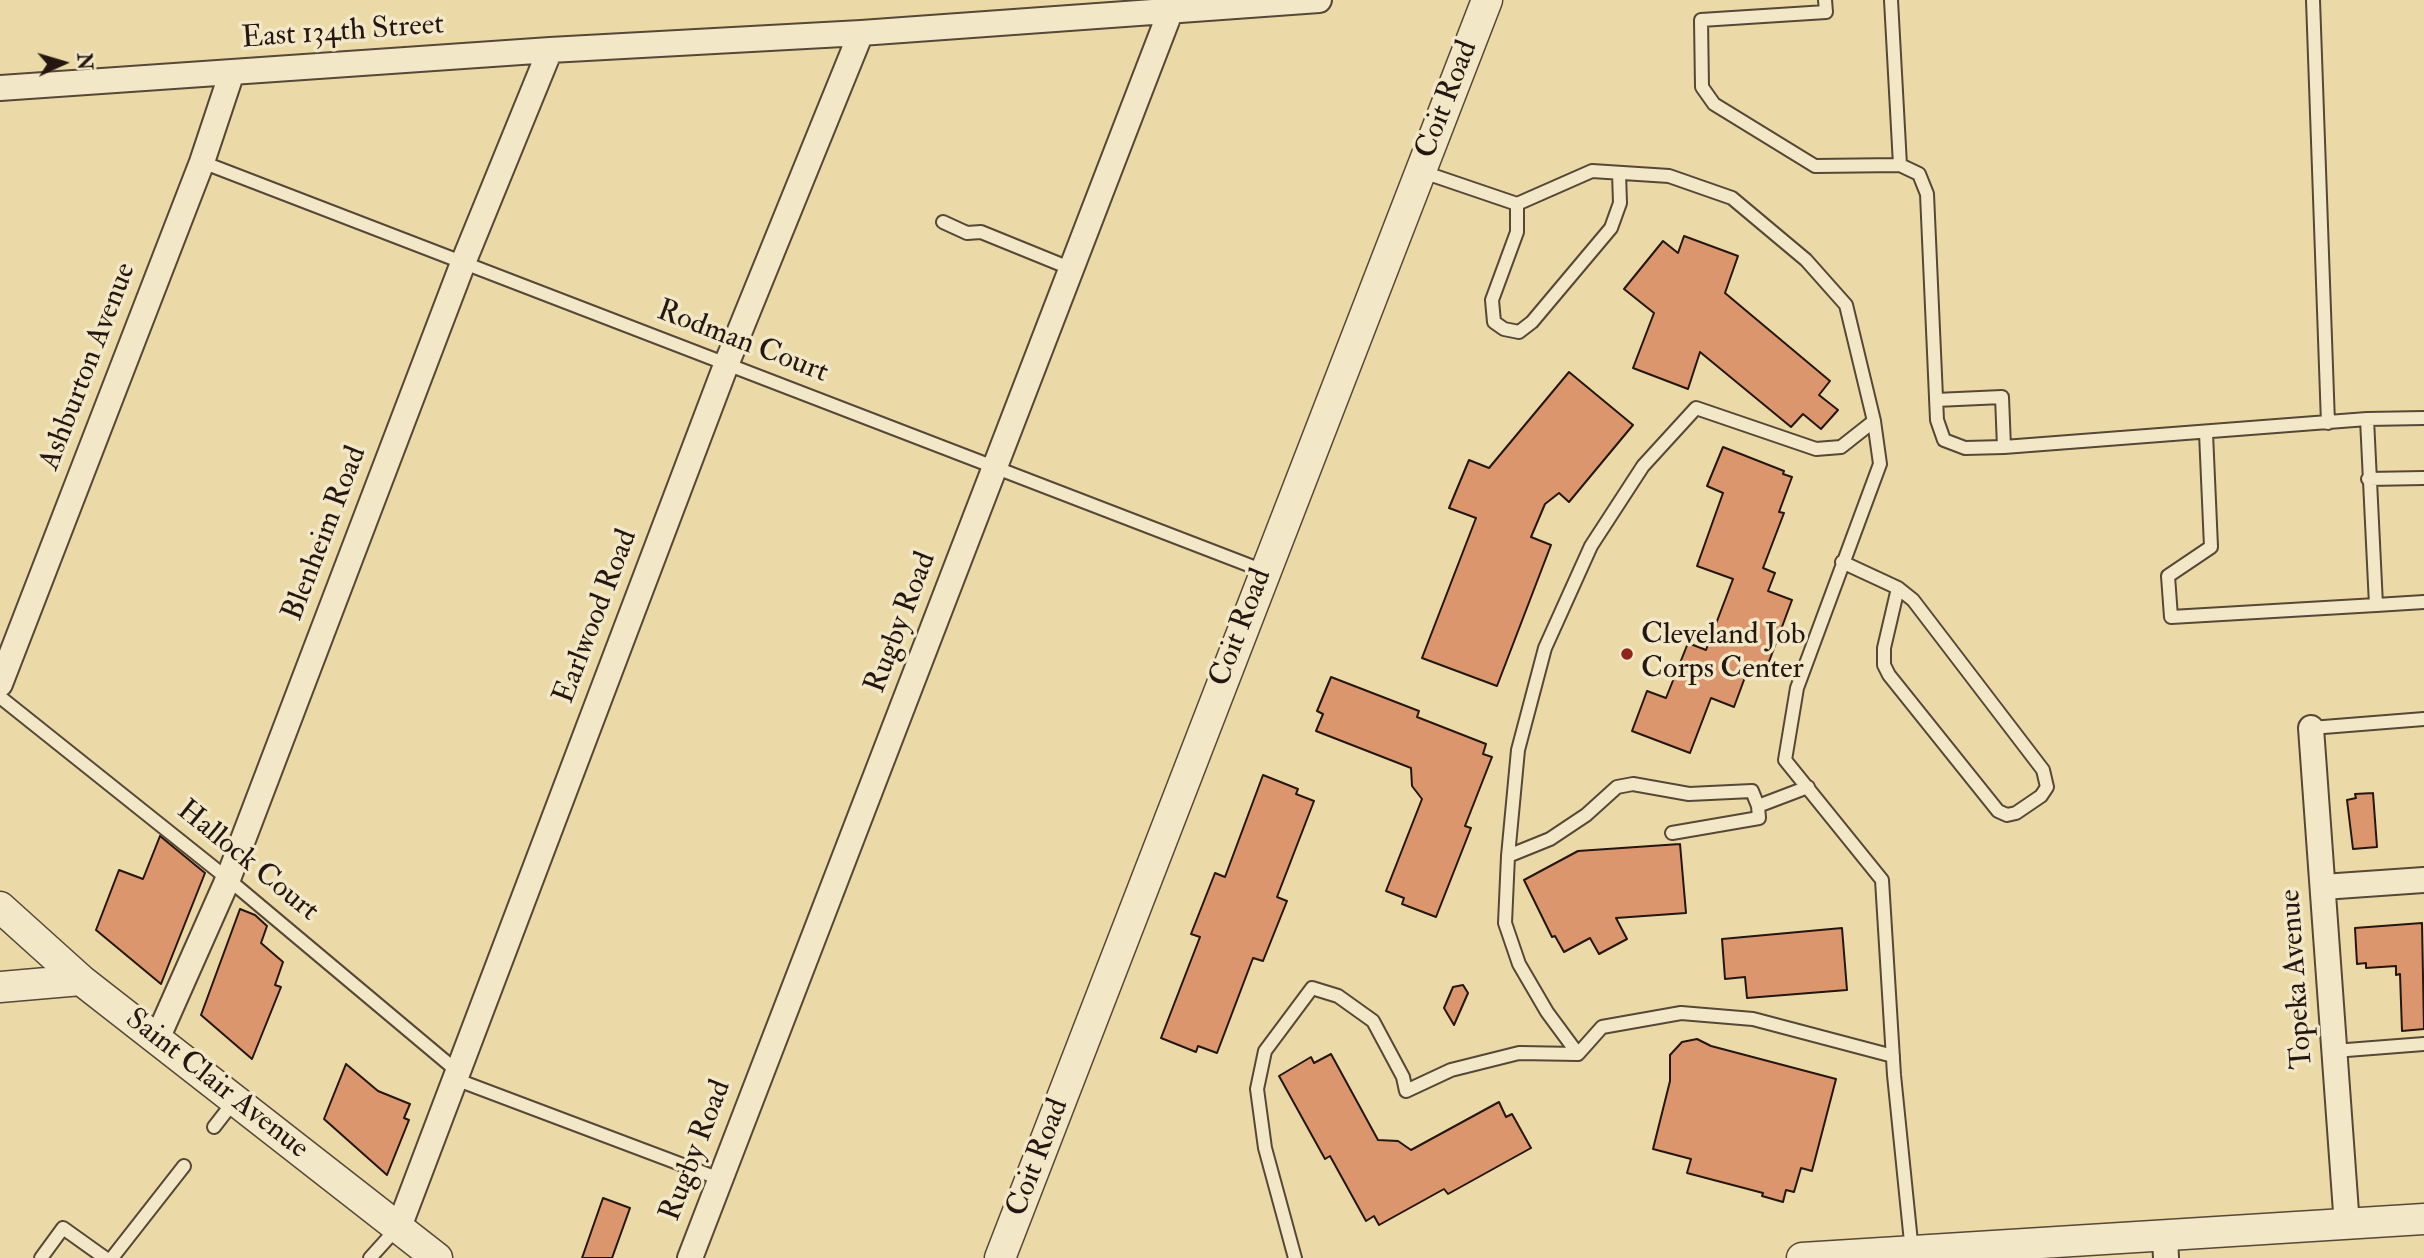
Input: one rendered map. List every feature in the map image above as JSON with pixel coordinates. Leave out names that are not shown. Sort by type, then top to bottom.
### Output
[{"type":"street","name":"East 134th Street","points":[[0,88],[550,50],[861,33],[1319,0]]},
{"type":"street","name":"Coit Road","points":[[1000,1258],[1487,0]]},
{"type":"street","name":"Rugby Road","points":[[690,1258],[1171,10]]},
{"type":"street","name":"Earlwood Road","points":[[399,1227],[726,365],[861,33]]},
{"type":"street","name":"Blenheim Road","points":[[157,1039],[228,879],[463,263],[550,50]]},
{"type":"street","name":"Ashburton Avenue","points":[[0,684],[202,162],[232,72]]},
{"type":"street","name":"Topeka Avenue","points":[[2311,728],[2347,1226]]},
{"type":"street","points":[[2323,887],[2424,880]]},
{"type":"street","name":"Saint Clair Avenue","points":[[0,906],[81,980],[437,1258]]},
{"type":"street","points":[[0,987],[81,980]]},
{"type":"street","points":[[1802,1258],[1912,1252],[2166,1248],[2424,1219]]},
{"type":"lane","points":[[1825,0],[1826,12],[1701,20],[1702,87],[1714,104],[1815,166],[1900,165],[1919,174],[1927,194],[1937,420],[1944,440],[1965,448],[2004,447],[2367,419],[2424,418]]},
{"type":"lane","points":[[1891,0],[1900,165]]},
{"type":"lane","points":[[2313,0],[2328,423]]},
{"type":"lane","name":"Rodman Court","points":[[202,162],[1264,571]]},
{"type":"lane","points":[[1420,171],[1517,204],[1592,171],[1670,176],[1732,198],[1806,260],[1846,305],[1874,421],[1880,464],[1797,688],[1785,760],[1882,880],[1893,1056],[1912,1252]]},
{"type":"lane","points":[[1517,204],[1517,232],[1492,300],[1494,321],[1504,329],[1519,332],[1532,322],[1611,228],[1620,203],[1619,173]]},
{"type":"lane","points":[[943,222],[967,233],[981,232],[1072,269]]},
{"type":"lane","points":[[1937,400],[2002,397],[2004,447]]},
{"type":"lane","points":[[1578,1054],[1547,1012],[1519,964],[1505,923],[1518,750],[1545,648],[1591,546],[1643,466],[1696,408],[1816,449],[1841,447],[1874,421]]},
{"type":"lane","points":[[2367,419],[2376,604]]},
{"type":"lane","points":[[2206,433],[2211,547],[2168,576],[2171,617],[2424,602]]},
{"type":"lane","points":[[2368,479],[2424,478]]},
{"type":"lane","points":[[1842,562],[1898,588],[1929,617],[2047,777],[2047,787],[2041,796],[2016,813],[2007,815],[1998,811],[1889,675],[1884,665],[1884,648],[1898,588]]},
{"type":"lane","name":"Hallock Court","points":[[0,697],[228,879],[456,1075],[720,1179]]},
{"type":"lane","points":[[2311,728],[2424,719]]},
{"type":"lane","points":[[1508,856],[1550,839],[1586,815],[1617,787],[1633,784],[1689,794],[1752,791],[1759,818],[1672,833]]},
{"type":"lane","points":[[1758,806],[1808,787]]},
{"type":"lane","points":[[1295,1258],[1265,1148],[1257,1089],[1265,1051],[1312,988],[1338,996],[1373,1021],[1403,1077],[1406,1091],[1451,1070],[1519,1053],[1578,1054],[1602,1027],[1681,1013],[1753,1019],[1893,1056]]},
{"type":"lane","points":[[2334,1051],[2424,1044]]},
{"type":"lane","points":[[214,1127],[235,1100]]},
{"type":"lane","points":[[112,1258],[184,1166]]},
{"type":"lane","points":[[370,1258],[399,1227]]},
{"type":"lane","points":[[41,1258],[63,1228],[104,1258]]},
{"type":"building","points":[[1684,236],[1738,256],[1725,293],[1830,381],[1819,395],[1838,410],[1821,429],[1803,414],[1791,427],[1700,352],[1688,389],[1633,368],[1654,313],[1624,289],[1663,241],[1678,253]]},
{"type":"building","points":[[1569,372],[1633,425],[1569,502],[1559,493],[1545,504],[1531,537],[1551,545],[1497,686],[1422,658],[1476,518],[1449,508],[1469,460],[1489,468]]},
{"type":"building","points":[[1723,447],[1784,471],[1783,474],[1792,477],[1779,512],[1784,513],[1763,568],[1775,573],[1768,591],[1792,600],[1764,675],[1748,669],[1734,707],[1711,698],[1690,753],[1632,731],[1647,691],[1666,698],[1688,643],[1706,650],[1733,579],[1697,566],[1723,493],[1707,486]]},
{"type":"building","points":[[1331,677],[1419,711],[1417,717],[1486,744],[1483,754],[1492,757],[1465,826],[1471,828],[1436,917],[1402,904],[1404,898],[1386,891],[1422,799],[1412,786],[1411,768],[1316,731],[1323,714],[1317,711]]},
{"type":"building","points":[[1263,775],[1298,789],[1296,794],[1314,801],[1277,897],[1287,901],[1263,961],[1253,958],[1217,1053],[1198,1046],[1196,1052],[1161,1038],[1200,937],[1191,934],[1215,873],[1225,877]]},
{"type":"building","points":[[2373,793],[2377,847],[2353,849],[2347,800],[2356,798],[2355,794]]},
{"type":"building","points":[[160,836],[205,873],[161,984],[96,930],[119,870],[143,879]]},
{"type":"building","points":[[1680,844],[1686,913],[1616,918],[1627,939],[1599,954],[1590,938],[1564,952],[1555,936],[1552,937],[1524,880],[1578,851]]},
{"type":"building","points":[[240,909],[255,915],[267,926],[261,943],[283,962],[275,985],[281,987],[252,1059],[201,1015]]},
{"type":"building","points":[[2422,923],[2424,1029],[2402,1031],[2400,974],[2396,975],[2396,966],[2366,968],[2366,963],[2357,964],[2355,928]]},
{"type":"building","points":[[1842,928],[1847,990],[1747,998],[1745,977],[1725,979],[1722,939]]},
{"type":"building","points":[[1463,985],[1468,993],[1454,1025],[1444,1008],[1453,987]]},
{"type":"building","points":[[1697,1039],[1711,1046],[1836,1079],[1812,1171],[1801,1168],[1794,1192],[1786,1190],[1783,1202],[1762,1196],[1763,1193],[1687,1173],[1691,1159],[1653,1149],[1670,1081],[1670,1055],[1682,1042]]},
{"type":"building","points":[[1331,1054],[1378,1140],[1398,1141],[1411,1150],[1499,1102],[1506,1117],[1512,1114],[1531,1148],[1448,1194],[1444,1189],[1379,1225],[1374,1216],[1366,1221],[1330,1156],[1325,1159],[1279,1076],[1311,1057],[1314,1063]]},
{"type":"building","points":[[346,1064],[378,1091],[410,1104],[404,1118],[409,1120],[387,1175],[324,1119]]},
{"type":"building","points":[[603,1198],[630,1208],[612,1258],[582,1258]]},
{"type":"place","name":"Cleveland Job Corps Center","points":[[1627,654]]}]
